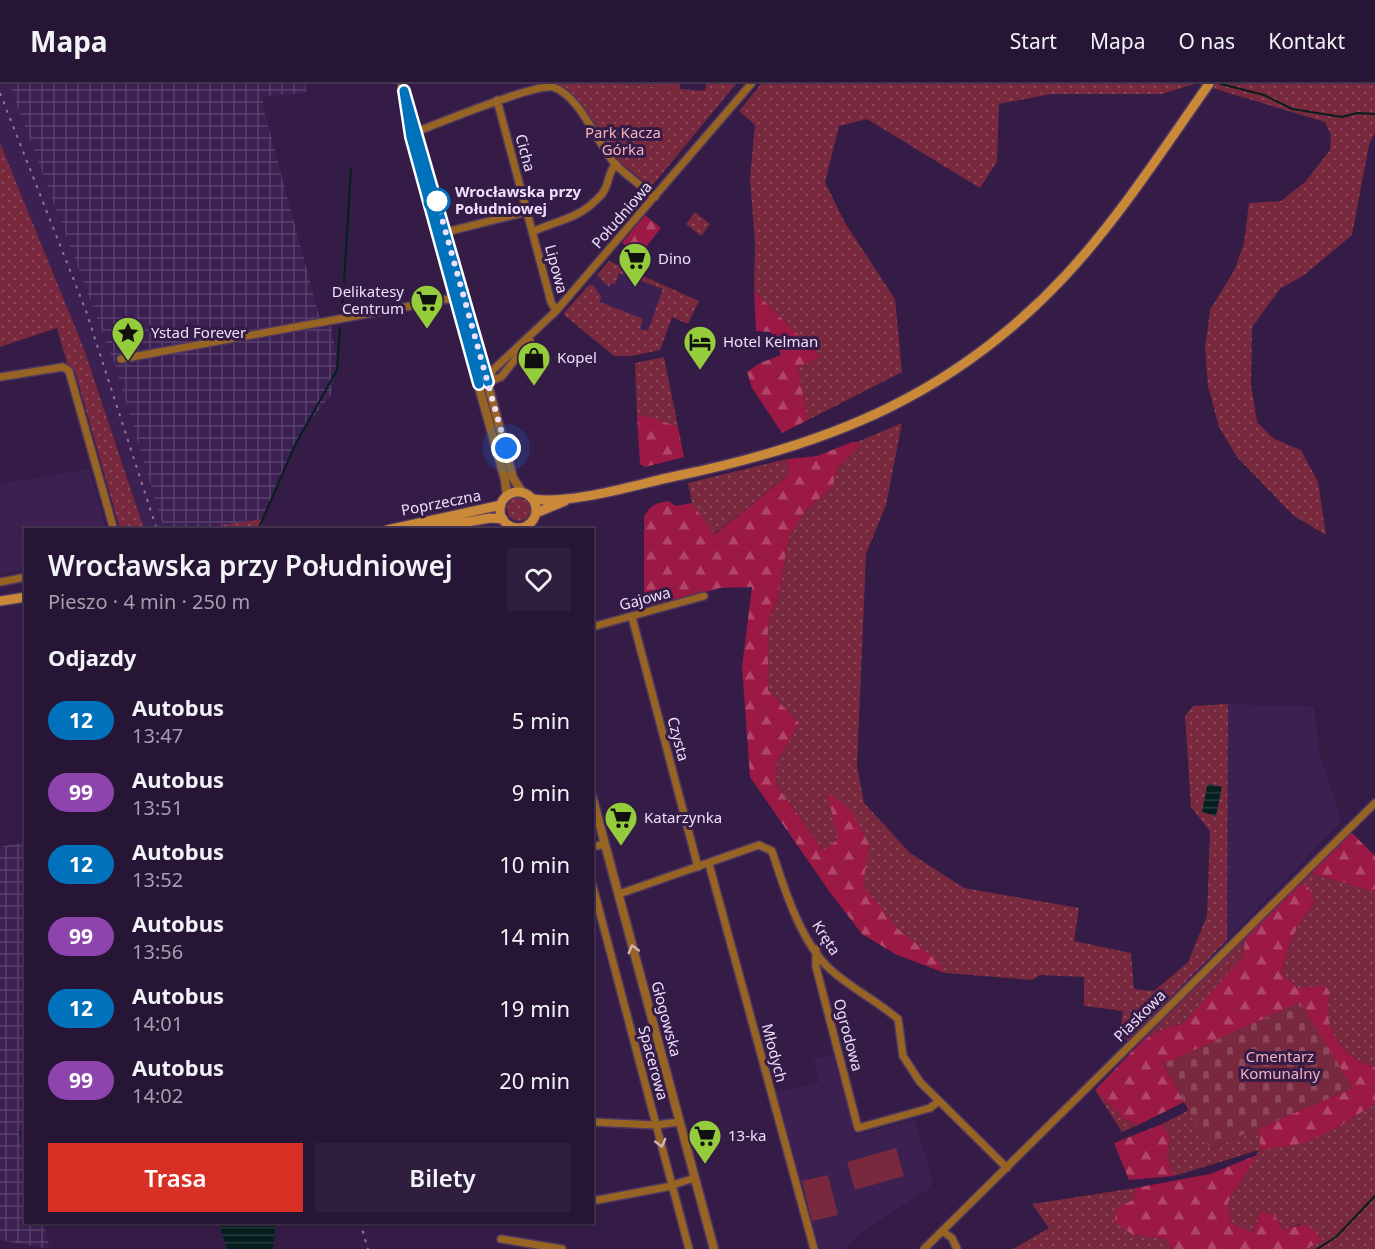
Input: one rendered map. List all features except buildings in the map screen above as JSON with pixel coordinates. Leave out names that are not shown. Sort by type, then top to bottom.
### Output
[{"type":"main road","points":[[572,498],[536,513],[528,527],[515,528],[503,519],[501,505],[507,496],[522,492],[533,499],[572,498],[734,464],[811,442],[867,420],[949,375],[1013,327],[1066,275],[1112,220],[1209,84]]},
{"type":"main road","points":[[533,499],[536,513]]},
{"type":"main road","name":"Poprzeczna","points":[[396,528],[501,505]]},
{"type":"main road","name":"Poprzeczna","points":[[433,528],[490,518],[503,519]]},
{"type":"main road","points":[[0,601],[24,597]]},
{"type":"street","name":"Południowa","points":[[484,383],[501,377],[535,334],[751,84]]},
{"type":"street","points":[[403,87],[442,233],[461,287],[483,363],[484,383],[507,485],[507,496]]},
{"type":"street","points":[[414,133],[496,100],[544,87],[554,88],[562,92],[592,124],[616,164],[655,197]]},
{"type":"street","name":"Cicha","points":[[496,100],[526,212]]},
{"type":"street","name":"Lipowa","points":[[532,232],[577,216],[603,193],[609,171],[616,164]]},
{"type":"street","points":[[442,233],[526,212]]},
{"type":"street","name":"Lipowa","points":[[526,212],[551,302],[556,311]]},
{"type":"street","points":[[442,233],[454,298],[484,383],[513,478],[522,492]]},
{"type":"street","points":[[122,359],[454,298],[461,287]]},
{"type":"street","points":[[454,298],[468,312]]},
{"type":"street","name":"Południowa","points":[[484,383],[495,368],[535,334]]},
{"type":"street","points":[[483,363],[495,368]]},
{"type":"street","points":[[0,377],[63,367],[67,369],[113,528]]},
{"type":"street","points":[[0,582],[24,578]]},
{"type":"street","name":"Gajowa","points":[[594,626],[704,596]]},
{"type":"street","name":"Czysta","points":[[632,617],[698,867]]},
{"type":"street","name":"Piaskowa","points":[[924,1249],[1338,836],[1375,802]]},
{"type":"street","name":"Głogowska","points":[[594,803],[714,1249]]},
{"type":"street","points":[[594,847],[605,844]]},
{"type":"street","name":"Kręta","points":[[619,894],[759,845],[766,846],[772,851],[790,907],[830,969],[875,999],[898,1018],[903,1056],[920,1082],[1007,1168]]},
{"type":"street","name":"Młodych","points":[[709,864],[814,1249]]},
{"type":"street","name":"Spacerowa","points":[[594,891],[689,1249]]},
{"type":"street","name":"Ogrodowa","points":[[816,949],[816,967],[858,1128],[930,1108],[939,1101]]},
{"type":"street","points":[[594,1122],[656,1125],[679,1122]]},
{"type":"street","points":[[594,1201],[672,1186],[695,1178]]},
{"type":"street","points":[[942,1231],[952,1238],[957,1249]]},
{"type":"street","points":[[501,1239],[512,1245],[562,1249]]},
{"type":"shaded area","points":[[0,84],[9,84],[115,366],[164,528],[144,528],[84,349],[0,144]]},
{"type":"shaded area","points":[[9,84],[306,84],[306,93],[263,96],[263,106],[320,319],[193,341],[195,350],[331,326],[337,358],[331,395],[300,433],[263,519],[202,528],[164,528],[115,366]]},
{"type":"shaded area","points":[[609,261],[675,290],[656,340],[570,306]]},
{"type":"shaded area","points":[[89,469],[106,528],[24,528],[24,570],[0,575],[0,484]]},
{"type":"shaded area","points":[[1228,704],[1314,707],[1320,756],[1342,821],[1227,940]]},
{"type":"shaded area","points":[[1210,784],[1222,787],[1216,816],[1202,812],[1207,786]]},
{"type":"shaded area","points":[[24,842],[24,1130],[18,1131],[24,1155],[24,1224],[43,1224],[50,1249],[0,1240],[0,847]]},
{"type":"shaded area","points":[[833,1054],[855,1136],[915,1119],[932,1180],[930,1188],[859,1234],[845,1249],[819,1249],[777,1093],[819,1082],[813,1060]]},
{"type":"shaded area","points":[[219,1224],[276,1224],[273,1249],[227,1249]]},
{"type":"green space","name":"Park Kacza Górka","points":[[555,84],[622,84],[705,91],[706,84],[736,84],[651,187],[602,148],[595,123]]},
{"type":"green space","points":[[622,84],[680,84],[680,89]]},
{"type":"green space","points":[[761,84],[1194,84],[1162,94],[1051,94],[999,104],[997,162],[980,188],[867,119],[839,126],[825,182],[845,223],[895,299],[902,372],[808,420],[798,367],[821,357],[754,291],[755,243],[750,178],[755,125],[739,111]]},
{"type":"green space","points":[[1199,84],[1375,84],[1375,133],[1369,145],[1352,235],[1304,275],[1280,289],[1252,327],[1251,385],[1257,422],[1274,439],[1301,450],[1318,482],[1326,535],[1294,516],[1237,457],[1219,427],[1208,386],[1205,349],[1210,310],[1235,269],[1244,243],[1249,203],[1281,201],[1305,182],[1330,150],[1331,135],[1325,122]]},
{"type":"green space","points":[[0,143],[84,349],[144,528],[120,528],[75,371],[68,366],[57,328],[0,347]]},
{"type":"green space","points":[[695,212],[710,224],[701,236],[686,224]]},
{"type":"green space","points":[[645,215],[661,228],[639,256],[622,243]]},
{"type":"green space","points":[[609,261],[699,301],[688,324],[672,317],[660,350],[632,356],[614,356],[563,314],[589,285],[593,285],[601,296],[600,302],[643,319],[640,329],[648,331],[663,289],[619,273],[615,284],[611,283],[609,287],[597,275]]},
{"type":"green space","points":[[754,291],[821,357],[798,367],[808,420],[782,433],[752,388],[747,372],[760,363],[781,355],[771,332],[756,331]]},
{"type":"green space","points":[[664,357],[678,427],[655,418],[637,415],[635,363]]},
{"type":"green space","points":[[637,415],[655,418],[678,427],[684,457],[645,467],[640,464]]},
{"type":"green space","points":[[902,423],[886,505],[866,554],[857,766],[864,803],[910,853],[964,888],[1079,908],[1074,941],[1131,953],[1134,989],[1154,991],[1188,962],[1207,916],[1210,831],[1191,807],[1185,716],[1193,706],[1228,704],[1227,940],[1128,1041],[1120,1033],[1123,1011],[1084,1006],[1084,977],[1040,975],[1032,980],[945,973],[938,961],[898,929],[862,886],[869,845],[838,840],[823,851],[776,784],[777,761],[799,723],[768,690],[768,622],[778,597],[789,536],[807,509],[833,486],[837,468],[858,448],[857,442]]},
{"type":"green space","points":[[857,442],[858,448],[837,468],[833,486],[807,509],[789,536],[778,597],[768,622],[768,690],[799,723],[777,761],[776,784],[823,851],[838,839],[827,792],[850,809],[869,844],[863,886],[898,929],[938,961],[945,973],[897,955],[862,934],[829,891],[750,777],[742,667],[752,587],[720,588],[644,609],[644,517],[651,507],[669,501],[675,506],[692,503],[714,535],[789,475],[787,459],[817,456]]},
{"type":"green space","points":[[787,459],[789,475],[713,535],[692,503],[688,483]]},
{"type":"green space","points":[[519,497],[524,498],[530,504],[530,514],[524,520],[519,521],[514,520],[508,514],[507,509],[508,504],[514,498]]},
{"type":"green space","points":[[263,519],[261,528],[202,528]]},
{"type":"green space","points":[[1350,831],[1375,856],[1375,892],[1308,872]]},
{"type":"green space","points":[[1308,872],[1375,892],[1375,1067],[1353,1057],[1337,1039],[1328,1017],[1330,993],[1298,988],[1282,974],[1293,936],[1315,902],[1308,887],[1299,884]]},
{"type":"green space","points":[[1299,884],[1308,886],[1315,902],[1293,936],[1282,974],[1298,988],[1326,986],[1330,993],[1328,1017],[1337,1039],[1353,1057],[1375,1067],[1375,1104],[1336,1128],[1301,1144],[1260,1150],[1259,1128],[1353,1088],[1163,1064],[1184,1102],[1138,1125],[1126,1120],[1095,1090],[1140,1043],[1156,1032],[1185,1022],[1243,957],[1246,935]]},
{"type":"green space","points":[[1246,935],[1243,957],[1185,1022],[1156,1032],[1140,1043]]},
{"type":"green space","name":"Cmentarz Komunalny","points":[[1300,1002],[1353,1088],[1210,1149],[1163,1064]]},
{"type":"green space","points":[[1095,1090],[1126,1120],[1138,1125],[1122,1132]]},
{"type":"green space","points":[[1375,1104],[1375,1249],[1307,1249],[1322,1240],[1299,1224],[1283,1230],[1261,1211],[1253,1234],[1231,1223],[1228,1202],[1259,1150],[1174,1176],[1167,1155],[1170,1135],[1162,1124],[1189,1110],[1211,1149],[1259,1128],[1260,1150],[1336,1128]]},
{"type":"green space","points":[[1162,1124],[1170,1135],[1167,1155],[1174,1176],[1129,1180],[1114,1143]]},
{"type":"green space","points":[[896,1148],[904,1176],[855,1190],[847,1162]]},
{"type":"green space","points":[[1257,1155],[1228,1202],[1231,1223],[1253,1233],[1261,1211],[1275,1216],[1283,1230],[1301,1225],[1309,1227],[1322,1240],[1307,1249],[1173,1249],[1165,1239],[1133,1235],[1114,1222],[1118,1207],[1133,1200],[1135,1188],[1210,1174]]},
{"type":"green space","points":[[828,1175],[838,1215],[812,1221],[802,1181]]},
{"type":"green space","points":[[1135,1188],[1133,1235],[1165,1239],[1173,1249],[1013,1249],[1049,1228],[1032,1204]]},
{"type":"waterway","points":[[1221,84],[1264,95],[1292,109],[1342,117],[1357,113],[1375,114]]},
{"type":"waterway","points":[[344,282],[351,168]]},
{"type":"waterway","points":[[341,315],[344,287]]},
{"type":"waterway","points":[[259,528],[295,445],[337,370],[340,328]]},
{"type":"waterway","points":[[1317,1249],[1336,1237],[1375,1196]]},
{"type":"railway","points":[[0,93],[86,311],[156,528]]},
{"type":"railway","points":[[361,1224],[368,1249]]},
{"type":"bus line","name":"12","points":[[479,384],[411,137],[404,91],[418,132],[488,382]]},
{"type":"place","name":"Wrocławska przy Południowej","points":[[437,201]]},
{"type":"place","name":"Dino","points":[[635,288]]},
{"type":"place","name":"Delikatesy Centrum","points":[[427,330]]},
{"type":"place","name":"Ystad Forever","points":[[128,362]]},
{"type":"place","name":"Hotel Kelman","points":[[700,371]]},
{"type":"place","name":"Kopel","points":[[534,387]]},
{"type":"place","name":"Katarzynka","points":[[621,847]]},
{"type":"place","name":"13-ka","points":[[705,1165]]},
{"type":"route","points":[[437,201],[506,448]]}]
